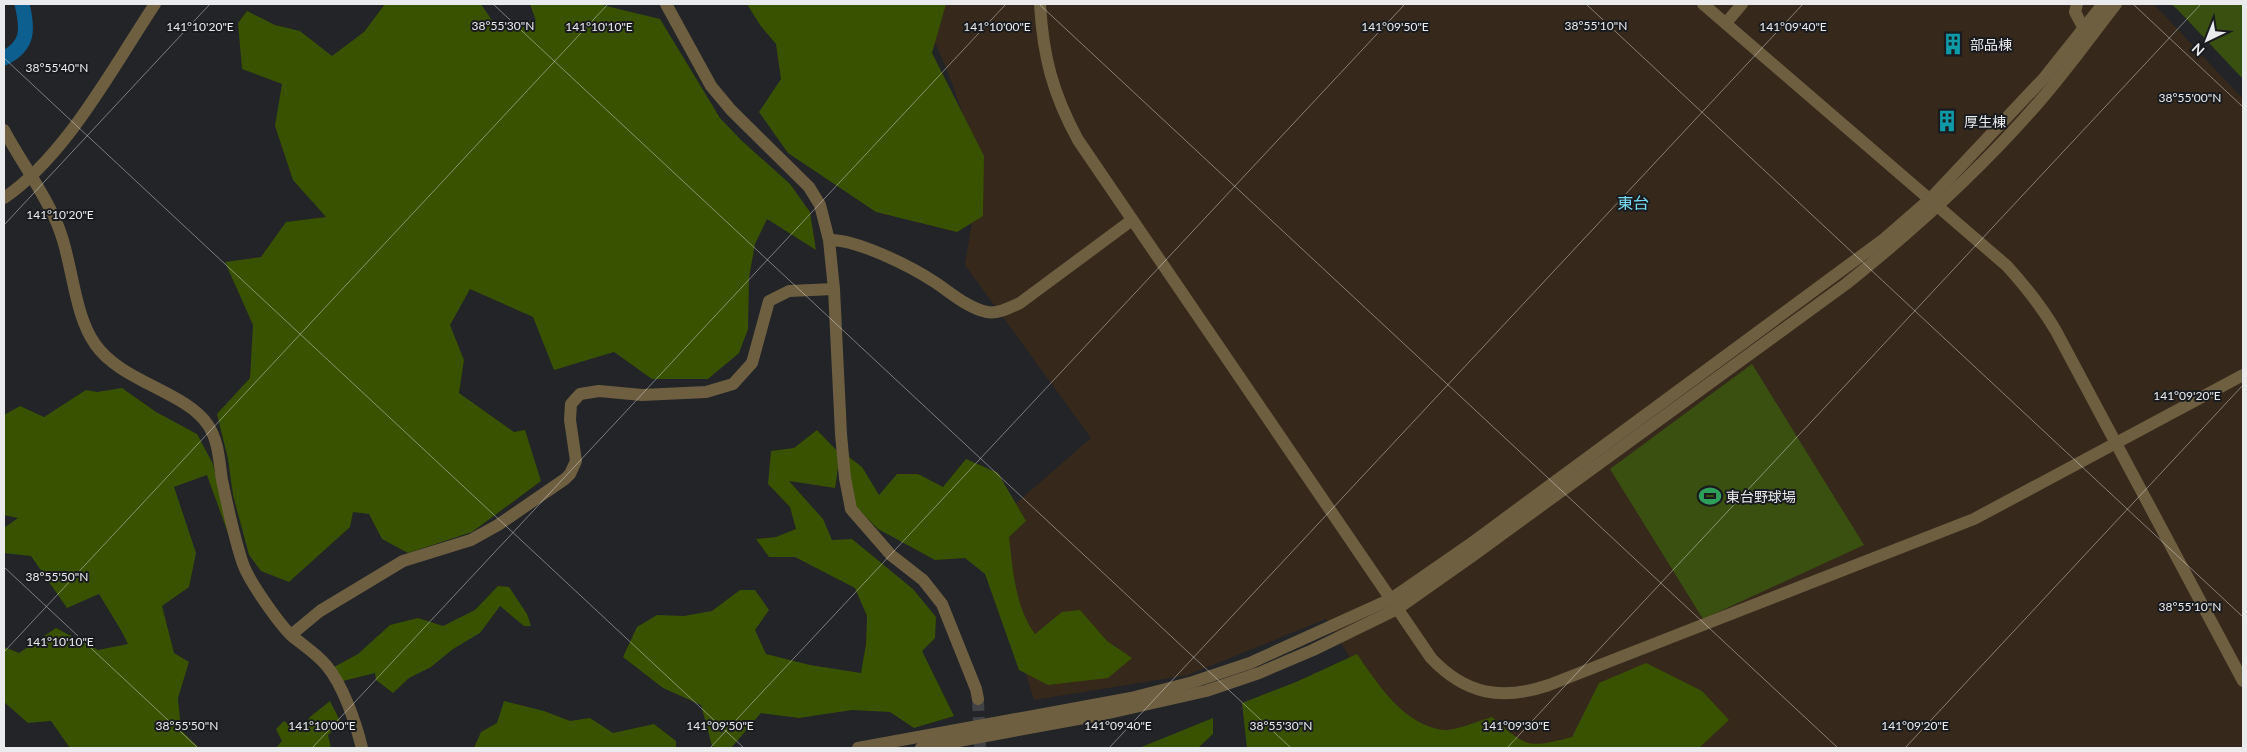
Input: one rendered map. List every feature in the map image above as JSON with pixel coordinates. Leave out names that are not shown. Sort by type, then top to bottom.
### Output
[{"type":"street","points":[[4,198],[32,177],[76,122],[155,4]]},
{"type":"street","points":[[666,4],[711,86],[731,110],[809,187],[820,205],[830,240],[841,434],[850,509],[891,556],[923,580],[942,604],[976,689],[978,699]]},
{"type":"street","points":[[1040,4],[1046,59],[1051,81],[1063,113],[1078,140],[1431,658],[1466,686],[1495,694],[1528,692],[1974,519],[2243,375]]},
{"type":"street","points":[[1703,4],[2007,266],[2043,308],[2243,681]]},
{"type":"street","points":[[1726,23],[1742,4]]},
{"type":"street","points":[[2077,4],[2075,12],[2084,29]]},
{"type":"street","points":[[1934,203],[2044,78],[2103,4]]},
{"type":"street","points":[[921,748],[1100,715],[1206,691],[1259,674],[1304,654],[1394,604],[1475,554],[1846,284],[2040,101],[2116,4]]},
{"type":"street","points":[[4,130],[55,219],[68,254],[85,327],[96,345],[122,369],[192,409],[208,424],[219,453],[222,479],[244,565],[278,621],[291,635],[326,665],[346,702],[362,748]]},
{"type":"street","points":[[830,240],[844,240],[918,271],[966,303],[987,312],[1004,310],[1020,303],[1132,220]]},
{"type":"street","points":[[291,635],[320,611],[403,561],[471,540],[565,479],[570,474],[576,461],[570,420],[571,404],[580,394],[599,392],[642,395],[697,392],[733,384],[752,363],[768,301],[789,291],[834,289]]},
{"type":"street","points":[[858,748],[1131,698],[1193,682],[1250,663],[1394,604]]},
{"type":"shaded area","points":[[919,4],[2154,4],[2243,99],[2243,748],[1432,748],[1376,700],[1326,619],[1188,675],[1034,700],[982,533],[1091,438],[965,265],[981,166],[951,80]]},
{"type":"green space","points":[[385,4],[481,4],[493,22],[536,21],[530,4],[598,4],[660,19],[720,118],[741,140],[790,184],[810,212],[816,250],[767,219],[755,244],[749,278],[748,329],[739,353],[708,379],[652,379],[614,352],[554,370],[533,317],[470,289],[450,325],[464,360],[459,393],[514,432],[525,430],[541,481],[472,532],[408,553],[382,539],[369,514],[353,512],[350,527],[289,582],[261,571],[249,555],[233,495],[228,459],[217,414],[250,378],[253,325],[225,262],[261,257],[286,222],[326,217],[293,180],[275,126],[282,84],[242,69],[238,23],[247,11],[275,25],[300,31],[332,56],[364,32]]},
{"type":"green space","points":[[747,4],[946,4],[932,53],[984,156],[983,216],[957,232],[876,212],[788,153],[759,112],[781,79],[776,44],[760,25]]},
{"type":"green space","points":[[2171,4],[2243,4],[2243,79],[2177,9]]},
{"type":"green space","points":[[1752,364],[1864,545],[1703,619],[1610,469]]},
{"type":"green space","points":[[122,388],[156,412],[197,434],[213,464],[229,536],[207,475],[174,487],[196,553],[189,587],[162,606],[174,653],[189,662],[178,698],[181,730],[199,748],[70,748],[51,721],[28,723],[4,702],[4,647],[19,653],[56,628],[98,650],[128,644],[99,594],[67,608],[31,556],[4,553],[4,528],[18,518],[4,515],[4,415],[20,406],[44,417],[86,390],[97,392]]},
{"type":"green space","points":[[817,430],[840,454],[835,488],[789,481],[823,519],[832,540],[852,539],[913,589],[936,617],[935,638],[922,651],[954,716],[914,728],[890,712],[852,710],[799,718],[761,713],[731,748],[718,748],[712,746],[701,705],[663,688],[623,657],[637,627],[657,615],[684,616],[712,611],[740,590],[755,590],[769,610],[755,630],[766,654],[810,665],[861,673],[866,644],[867,616],[855,588],[795,557],[769,557],[756,539],[776,537],[796,529],[790,507],[768,484],[771,451],[794,448]]},
{"type":"green space","points":[[845,454],[862,467],[879,495],[897,474],[918,474],[943,487],[966,459],[998,473],[1026,521],[1009,537],[1019,600],[1028,623],[1035,634],[1062,612],[1080,610],[1107,641],[1132,658],[1108,678],[1048,685],[1019,670],[985,574],[965,558],[935,560],[878,529],[850,501]]},
{"type":"green space","points":[[498,586],[509,587],[527,614],[531,626],[524,626],[500,606],[480,633],[453,649],[431,667],[409,678],[393,693],[376,680],[375,673],[343,681],[334,667],[358,654],[390,625],[418,618],[443,626],[475,610]]},
{"type":"green space","points":[[1357,654],[1383,690],[1404,712],[1429,727],[1444,730],[1461,727],[1492,717],[1521,740],[1528,743],[1545,743],[1572,737],[1599,683],[1646,663],[1702,691],[1729,720],[1699,748],[1247,748],[1242,703],[1296,682]]},
{"type":"green space","points":[[330,701],[341,723],[328,735],[331,748],[276,748],[282,741],[276,729],[284,721],[301,732],[310,717]]},
{"type":"green space","points":[[504,701],[544,711],[570,721],[590,718],[613,733],[654,724],[676,741],[676,748],[474,748],[481,732],[497,723]]},
{"type":"green space","points":[[1213,718],[1213,734],[1198,748],[1139,748]]},
{"type":"waterway","points":[[4,58],[18,48],[25,36],[26,29],[22,4]]},
{"type":"tunnel","points":[[978,699],[980,748]]},
{"type":"place","name":"部品棟","points":[[1953,44]]},
{"type":"place","name":"厚生棟","points":[[1947,121]]},
{"type":"place","name":"東台野球場","points":[[1710,496]]},
{"type":"district","name":"東台","points":[[1633,202]]}]
